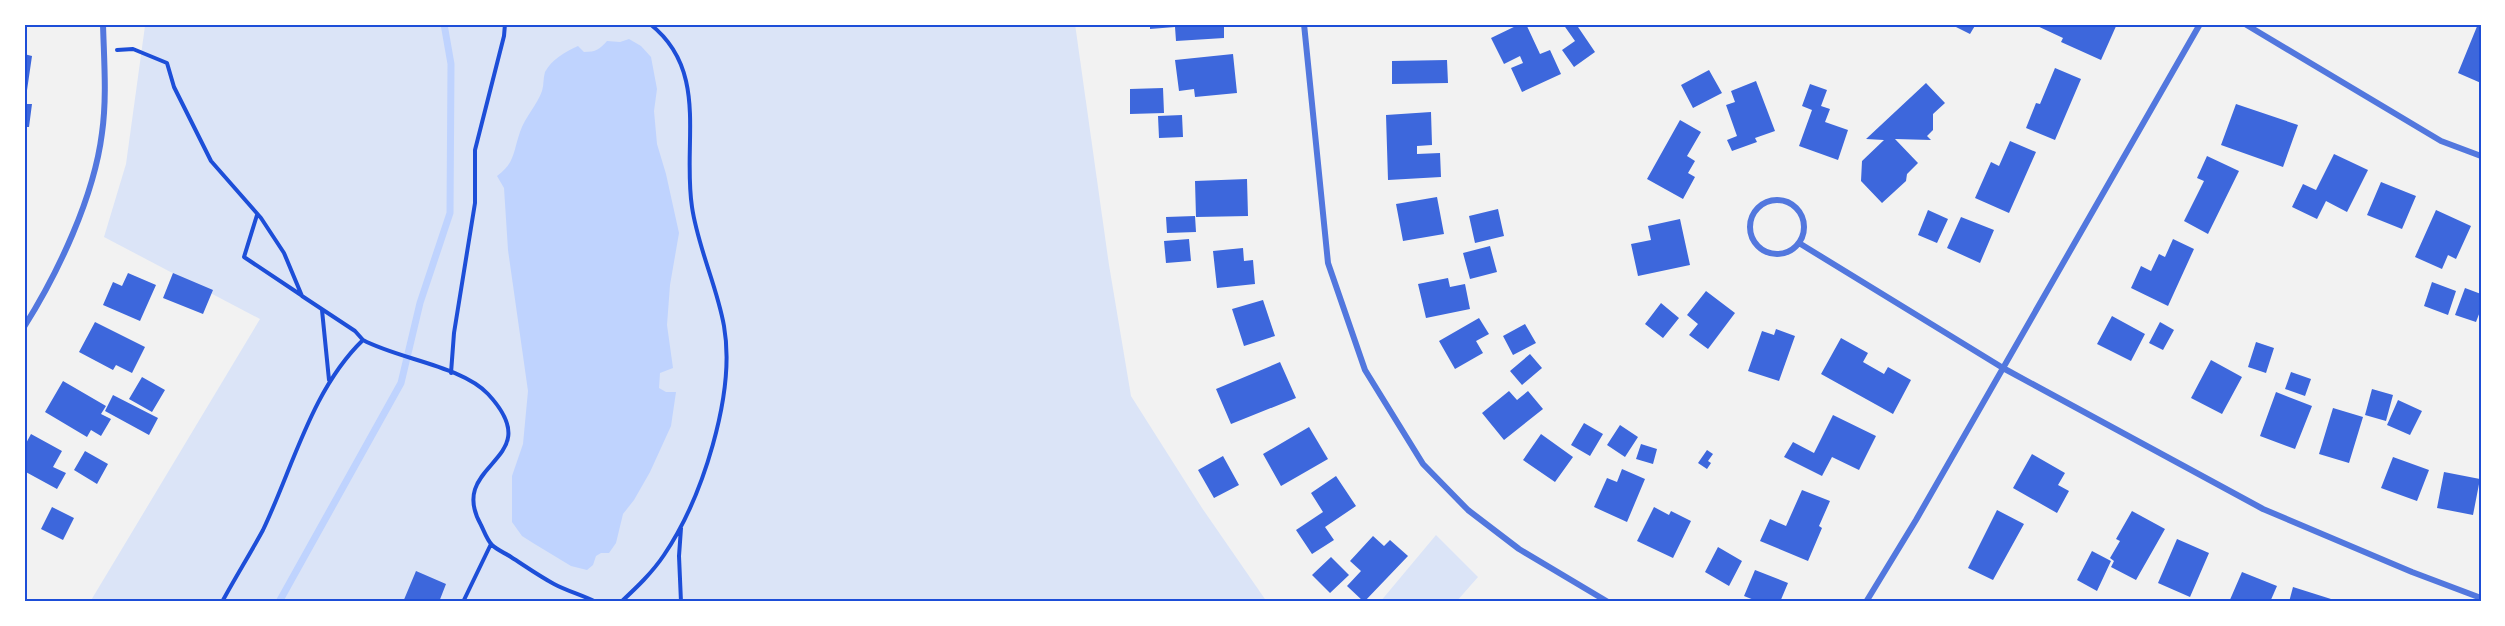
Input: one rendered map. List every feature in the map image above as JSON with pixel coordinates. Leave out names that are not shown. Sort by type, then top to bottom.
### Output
[{"type":"street","points":[[24,327],[45,293],[63,255],[93,178],[102,135],[105,93],[103,24]]},
{"type":"street","points":[[1304,24],[1328,263],[1365,370],[1423,464],[1468,510],[1519,549],[1608,602]]},
{"type":"street","points":[[1866,602],[1916,520],[2200,24]]},
{"type":"street","points":[[2245,24],[2441,141],[2481,156]]},
{"type":"street","points":[[1782,200],[1790,204],[1802,217],[1803,235],[1799,243],[1784,254],[1767,253],[1753,242],[1750,233],[1751,216],[1764,203],[1782,200]]},
{"type":"street","points":[[1799,243],[2003,368],[2263,509],[2412,572],[2481,598]]},
{"type":"path","points":[[451,372],[454,333],[475,203],[475,150],[504,36],[505,24]]},
{"type":"path","points":[[621,602],[637,588],[664,556],[681,525],[710,458],[720,417],[726,365],[724,327],[692,207],[689,170],[690,100],[685,72],[674,49],[650,24]]},
{"type":"path","points":[[104,51],[133,49],[167,63],[174,87],[211,161],[258,214],[284,253],[302,296]]},
{"type":"path","points":[[258,214],[244,257],[379,349],[468,378],[487,393],[503,413],[509,428],[508,441],[503,452],[474,486],[472,501],[476,516],[491,544],[554,584],[596,602]]},
{"type":"path","points":[[322,309],[329,381]]},
{"type":"path","points":[[222,602],[262,531],[329,381],[348,355],[363,340]]},
{"type":"path","points":[[681,525],[679,556],[681,602]]},
{"type":"path","points":[[463,602],[491,544]]},
{"type":"shaded area","points":[[1075,24],[1109,265],[1131,396],[1202,508],[1267,602],[90,602],[260,319],[104,237],[126,164],[145,26]]},
{"type":"shaded area","points":[[1436,535],[1478,577],[1456,602],[1380,602]]},
{"type":"water","points":[[629,39],[641,46],[651,57],[657,89],[654,111],[657,144],[679,233],[670,285],[667,325],[673,368],[660,373],[659,388],[666,392],[676,392],[671,426],[650,472],[623,514],[616,543],[609,553],[596,556],[593,565],[587,570],[571,566],[522,536],[512,522],[512,476],[523,444],[528,391],[508,250],[504,188],[497,176],[513,157],[522,127],[540,96],[545,72],[551,63],[578,46],[584,52],[595,51],[607,41],[620,42]]},
{"type":"building","points":[[1150,24],[1224,24],[1224,38],[1176,41],[1175,27],[1150,29]]},
{"type":"building","points":[[1520,24],[1526,24],[1540,54],[1550,50],[1561,74],[1522,92],[1511,68],[1523,63],[1520,56],[1504,64],[1491,38]]},
{"type":"building","points":[[1563,24],[1576,24],[1595,52],[1574,67],[1562,50],[1575,41]]},
{"type":"building","points":[[1950,24],[1976,24],[1970,34]]},
{"type":"building","points":[[2033,24],[2117,24],[2101,60],[2061,42],[2063,38]]},
{"type":"building","points":[[2478,24],[2481,25],[2481,83],[2458,73]]},
{"type":"building","points":[[24,54],[32,56],[25,104],[32,104],[29,127],[24,127]]},
{"type":"building","points":[[1233,54],[1237,93],[1195,97],[1194,89],[1179,91],[1175,60]]},
{"type":"building","points":[[1447,60],[1448,83],[1392,84],[1392,61]]},
{"type":"building","points":[[2055,68],[2081,79],[2055,140],[2026,128],[2036,103],[2040,104]]},
{"type":"building","points":[[1709,70],[1722,93],[1693,108],[1681,85]]},
{"type":"building","points":[[1756,81],[1775,131],[1755,138],[1757,142],[1732,151],[1727,140],[1737,136],[1726,105],[1735,102],[1731,91]]},
{"type":"building","points":[[1926,83],[1945,103],[1933,114],[1933,130],[1927,136],[1931,140],[1895,139],[1918,163],[1907,174],[1906,181],[1882,203],[1861,181],[1862,161],[1884,140],[1866,139]]},
{"type":"building","points":[[1810,84],[1827,90],[1821,106],[1830,109],[1825,122],[1848,130],[1838,160],[1799,146],[1812,110],[1802,106]]},
{"type":"building","points":[[1163,88],[1164,113],[1130,114],[1130,89]]},
{"type":"building","points":[[2236,104],[2298,125],[2283,167],[2221,145]]},
{"type":"building","points":[[1431,112],[1432,145],[1417,146],[1417,154],[1440,153],[1441,177],[1388,180],[1386,115]]},
{"type":"building","points":[[1182,115],[1183,137],[1159,138],[1158,116]]},
{"type":"building","points":[[1680,120],[1701,132],[1687,156],[1695,161],[1688,173],[1695,177],[1683,199],[1647,179]]},
{"type":"building","points":[[2010,141],[2036,152],[2009,213],[1975,198],[1991,162],[1999,166]]},
{"type":"building","points":[[2334,154],[2368,170],[2347,212],[2326,201],[2317,219],[2292,207],[2303,184],[2316,190]]},
{"type":"building","points":[[2207,156],[2239,171],[2208,234],[2184,221],[2204,181],[2197,178]]},
{"type":"building","points":[[1247,179],[1248,216],[1196,217],[1195,181]]},
{"type":"building","points":[[2381,182],[2416,196],[2402,229],[2367,215]]},
{"type":"building","points":[[1437,197],[1444,234],[1403,241],[1396,204]]},
{"type":"building","points":[[1498,209],[1504,236],[1475,243],[1469,216]]},
{"type":"building","points":[[1928,210],[1948,219],[1937,243],[1918,235]]},
{"type":"building","points":[[2436,210],[2471,226],[2456,259],[2448,255],[2442,269],[2415,257]]},
{"type":"building","points":[[1195,216],[1196,232],[1167,233],[1166,217]]},
{"type":"building","points":[[1961,217],[1994,230],[1980,263],[1947,248]]},
{"type":"building","points":[[1680,219],[1690,265],[1638,276],[1631,244],[1651,240],[1648,226]]},
{"type":"building","points":[[1189,239],[1191,261],[1166,263],[1164,241]]},
{"type":"building","points":[[2173,239],[2194,249],[2168,306],[2131,288],[2141,266],[2151,271],[2159,254],[2165,257]]},
{"type":"building","points":[[1490,246],[1497,272],[1470,279],[1463,253]]},
{"type":"building","points":[[1243,248],[1244,261],[1253,260],[1255,284],[1217,288],[1213,251]]},
{"type":"building","points":[[128,273],[156,285],[140,321],[103,305],[113,282],[122,286]]},
{"type":"building","points":[[173,273],[213,290],[203,314],[163,298]]},
{"type":"building","points":[[1448,278],[1450,287],[1465,284],[1470,309],[1426,318],[1418,284]]},
{"type":"building","points":[[2432,282],[2456,291],[2448,315],[2424,306]]},
{"type":"building","points":[[2465,288],[2481,294],[2481,309],[2476,322],[2455,315]]},
{"type":"building","points":[[1706,291],[1735,313],[1708,349],[1689,335],[1698,324],[1687,315]]},
{"type":"building","points":[[1263,300],[1275,336],[1244,346],[1232,309]]},
{"type":"building","points":[[1661,303],[1679,318],[1663,338],[1645,324]]},
{"type":"building","points":[[2112,316],[2145,334],[2131,361],[2097,344]]},
{"type":"building","points":[[1479,318],[1489,334],[1476,341],[1483,353],[1455,369],[1439,341]]},
{"type":"building","points":[[95,322],[145,347],[132,373],[116,365],[113,370],[79,352]]},
{"type":"building","points":[[2160,322],[2174,330],[2163,350],[2149,343]]},
{"type":"building","points":[[1525,324],[1536,343],[1513,355],[1503,336]]},
{"type":"building","points":[[1776,329],[1795,336],[1779,381],[1748,371],[1762,331],[1774,335]]},
{"type":"building","points":[[1841,338],[1868,353],[1863,362],[1884,374],[1888,367],[1911,380],[1893,414],[1821,374]]},
{"type":"building","points":[[2256,342],[2274,348],[2266,373],[2248,367]]},
{"type":"building","points":[[1530,354],[1542,368],[1522,385],[1510,371]]},
{"type":"building","points":[[2211,360],[2242,377],[2222,414],[2191,398]]},
{"type":"building","points":[[1280,362],[1296,398],[1231,424],[1216,389]]},
{"type":"building","points":[[2291,372],[2311,379],[2305,396],[2285,389]]},
{"type":"building","points":[[142,377],[165,390],[152,412],[129,399]]},
{"type":"building","points":[[63,381],[106,406],[101,414],[111,419],[101,436],[91,430],[87,437],[45,412]]},
{"type":"building","points":[[2372,389],[2393,395],[2386,421],[2365,415]]},
{"type":"building","points":[[1509,391],[1517,400],[1528,391],[1543,409],[1504,440],[1482,413]]},
{"type":"building","points":[[2276,392],[2312,406],[2295,449],[2260,436]]},
{"type":"building","points":[[113,395],[158,418],[149,435],[105,411]]},
{"type":"building","points":[[2398,400],[2422,411],[2410,435],[2387,425]]},
{"type":"building","points":[[2333,408],[2363,417],[2349,463],[2319,454]]},
{"type":"building","points":[[1833,415],[1876,436],[1859,470],[1832,457],[1822,476],[1784,457],[1793,442],[1814,453]]},
{"type":"building","points":[[1584,423],[1603,434],[1590,456],[1571,445]]},
{"type":"building","points":[[1620,425],[1638,437],[1625,457],[1607,445]]},
{"type":"building","points":[[1309,427],[1328,459],[1281,486],[1263,454]]},
{"type":"building","points":[[31,434],[62,451],[53,467],[66,473],[57,489],[24,471],[24,447]]},
{"type":"building","points":[[1541,434],[1573,457],[1555,482],[1523,460]]},
{"type":"building","points":[[1641,444],[1657,449],[1653,464],[1636,459]]},
{"type":"building","points":[[1707,450],[1713,454],[1708,461],[1711,463],[1707,469],[1698,463]]},
{"type":"building","points":[[85,451],[108,464],[97,484],[74,470]]},
{"type":"building","points":[[2032,454],[2065,473],[2058,485],[2069,491],[2057,513],[2013,488]]},
{"type":"building","points":[[1223,456],[1239,485],[1214,498],[1198,470]]},
{"type":"building","points":[[2393,457],[2429,470],[2417,501],[2381,488]]},
{"type":"building","points":[[1622,469],[1645,479],[1627,522],[1594,507],[1607,478],[1617,482]]},
{"type":"building","points":[[2444,472],[2480,479],[2473,515],[2437,508]]},
{"type":"building","points":[[1336,476],[1356,506],[1325,527],[1334,540],[1312,554],[1296,530],[1323,512],[1311,493]]},
{"type":"building","points":[[1802,490],[1830,501],[1808,561],[1760,541],[1770,519],[1786,526]]},
{"type":"building","points":[[52,507],[74,518],[63,540],[41,529]]},
{"type":"building","points":[[1654,507],[1669,515],[1671,511],[1691,521],[1673,558],[1637,541]]},
{"type":"building","points":[[1997,510],[2024,524],[1993,580],[1968,568]]},
{"type":"building","points":[[2132,511],[2165,529],[2136,580],[2111,567],[2114,561],[2110,558],[2120,541],[2116,539]]},
{"type":"building","points":[[1373,536],[1384,546],[1390,540],[1408,556],[1364,602],[1347,586],[1361,571],[1350,561]]},
{"type":"building","points":[[2177,539],[2209,553],[2190,597],[2158,583]]},
{"type":"building","points":[[1718,547],[1742,561],[1729,586],[1705,572]]},
{"type":"building","points":[[2092,551],[2111,561],[2097,591],[2077,580]]},
{"type":"building","points":[[1331,557],[1349,575],[1330,593],[1312,575]]},
{"type":"building","points":[[1755,570],[1788,583],[1780,602],[1753,602],[1754,600],[1744,596]]},
{"type":"building","points":[[416,571],[446,584],[439,602],[403,602]]},
{"type":"building","points":[[2242,572],[2277,586],[2270,602],[2229,602]]},
{"type":"building","points":[[2293,587],[2331,599],[2330,602],[2289,602]]},
{"type":"waterway","points":[[279,602],[401,383],[420,303],[450,213],[451,64],[444,24]]}]
